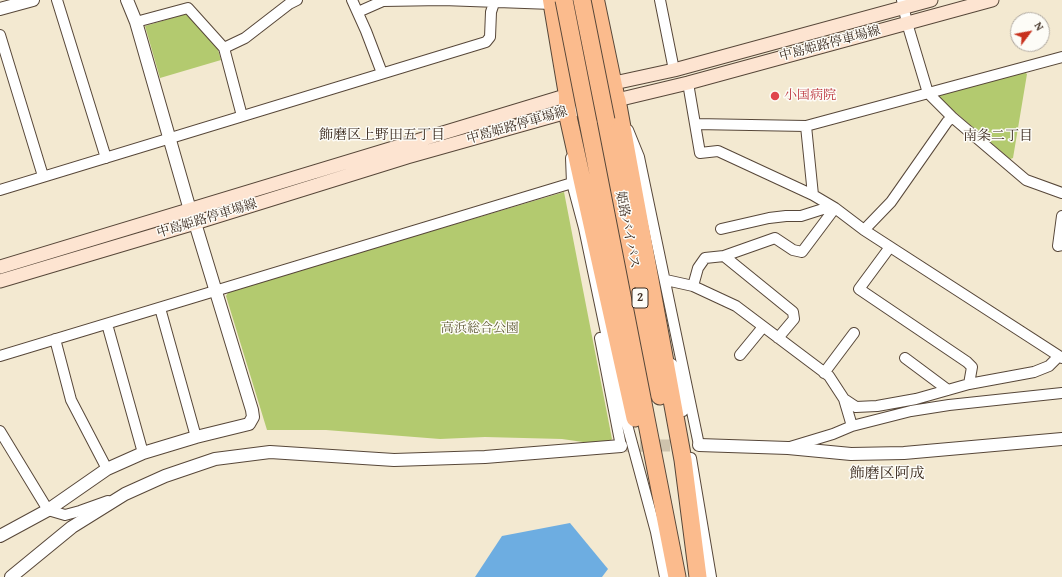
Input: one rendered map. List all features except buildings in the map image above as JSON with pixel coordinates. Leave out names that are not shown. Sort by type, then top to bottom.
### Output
[{"type":"highway","name":"姫路バイパス","points":[[582,0],[606,120],[685,475]]},
{"type":"highway","points":[[596,0],[612,83],[617,100],[685,475],[696,577]]},
{"type":"highway","name":"姫路バイパス","points":[[556,1],[588,122],[649,475]]},
{"type":"highway","points":[[556,1],[567,104],[637,431],[670,542],[677,577]]},
{"type":"highway","points":[[617,338],[619,395]]},
{"type":"main road","name":"中島姫路停車場線","points":[[0,281],[195,223],[408,157],[567,104],[612,83],[674,70],[903,4],[932,0]]},
{"type":"main road","name":"中島姫路停車場線","points":[[0,267],[190,210],[567,104],[617,100],[688,83],[992,0]]},
{"type":"street","points":[[0,9],[33,0]]},
{"type":"street","points":[[57,0],[106,158]]},
{"type":"street","points":[[0,536],[48,510],[107,469],[143,453],[196,437],[249,424],[253,418],[252,410],[216,291],[190,210],[136,22],[126,0]]},
{"type":"street","points":[[224,48],[245,38],[289,4],[297,0]]},
{"type":"street","points":[[352,0],[382,73]]},
{"type":"street","points":[[660,0],[674,70]]},
{"type":"street","points":[[358,12],[383,1],[556,1]]},
{"type":"street","points":[[0,190],[486,42],[490,37],[491,12],[494,2]]},
{"type":"street","points":[[903,4],[907,23],[928,93],[952,117],[1026,180],[1062,192]]},
{"type":"street","points":[[136,22],[188,8],[224,48],[242,116]]},
{"type":"street","points":[[0,34],[43,176]]},
{"type":"street","points":[[695,124],[806,126],[1062,57]]},
{"type":"street","points":[[688,83],[700,153],[718,151],[813,195],[835,208],[890,247],[1061,357],[1049,366],[1034,372],[969,384],[916,399],[877,406],[856,407],[844,399]]},
{"type":"street","points":[[617,100],[639,157],[666,280],[699,444],[788,448],[851,454],[904,453],[1062,439]]},
{"type":"street","points":[[567,104],[572,182],[584,228],[619,395],[649,475],[656,532],[665,577]]},
{"type":"street","points":[[864,230],[890,202],[952,117]]},
{"type":"street","points":[[806,126],[813,195]]},
{"type":"street","points":[[0,356],[572,182]]},
{"type":"street","points":[[693,286],[698,268],[705,258],[724,256],[775,238],[793,250],[802,252],[835,208]]},
{"type":"street","points":[[721,229],[769,218],[801,216],[823,209],[835,208]]},
{"type":"street","points":[[1062,216],[1058,246],[1062,245]]},
{"type":"street","points":[[0,431],[48,510],[65,515],[125,494],[165,476],[215,459],[270,452],[394,460],[485,457],[621,446],[585,249],[584,228]]},
{"type":"street","points":[[890,247],[859,290],[967,362],[972,367],[969,384]]},
{"type":"street","points":[[724,256],[793,312],[794,319],[778,338]]},
{"type":"street","points":[[666,280],[693,286],[736,306],[829,376],[844,399],[852,426]]},
{"type":"street","points":[[160,308],[196,437]]},
{"type":"street","points":[[107,324],[143,453]]},
{"type":"street","points":[[740,355],[763,327]]},
{"type":"street","points":[[824,373],[849,335]]},
{"type":"street","points":[[55,339],[71,400],[107,469]]},
{"type":"street","points":[[905,358],[948,390]]},
{"type":"street","points":[[788,448],[833,434],[852,426],[911,411],[949,405],[1062,393]]},
{"type":"street","points":[[685,475],[711,577]]},
{"type":"street","points":[[11,577],[72,527],[125,494]]},
{"type":"green space","points":[[186,14],[216,43],[221,60],[160,78],[145,26]]},
{"type":"green space","points":[[1023,71],[1027,74],[1013,158],[1010,159],[939,98],[939,93]]},
{"type":"green space","name":"高浜総合公園","points":[[564,192],[612,439],[609,442],[485,437],[440,439],[326,430],[267,430],[226,296],[229,291]]},
{"type":"water","points":[[570,523],[608,569],[602,577],[475,577],[502,536]]},
{"type":"tunnel","points":[[622,446],[699,445]]},
{"type":"place","name":"小国病院","points":[[775,96]]},
{"type":"district","name":"飾磨区上野田五丁目","points":[[382,135]]},
{"type":"district","name":"南条二丁目","points":[[998,136]]},
{"type":"district","name":"飾磨区阿成","points":[[887,474]]}]
